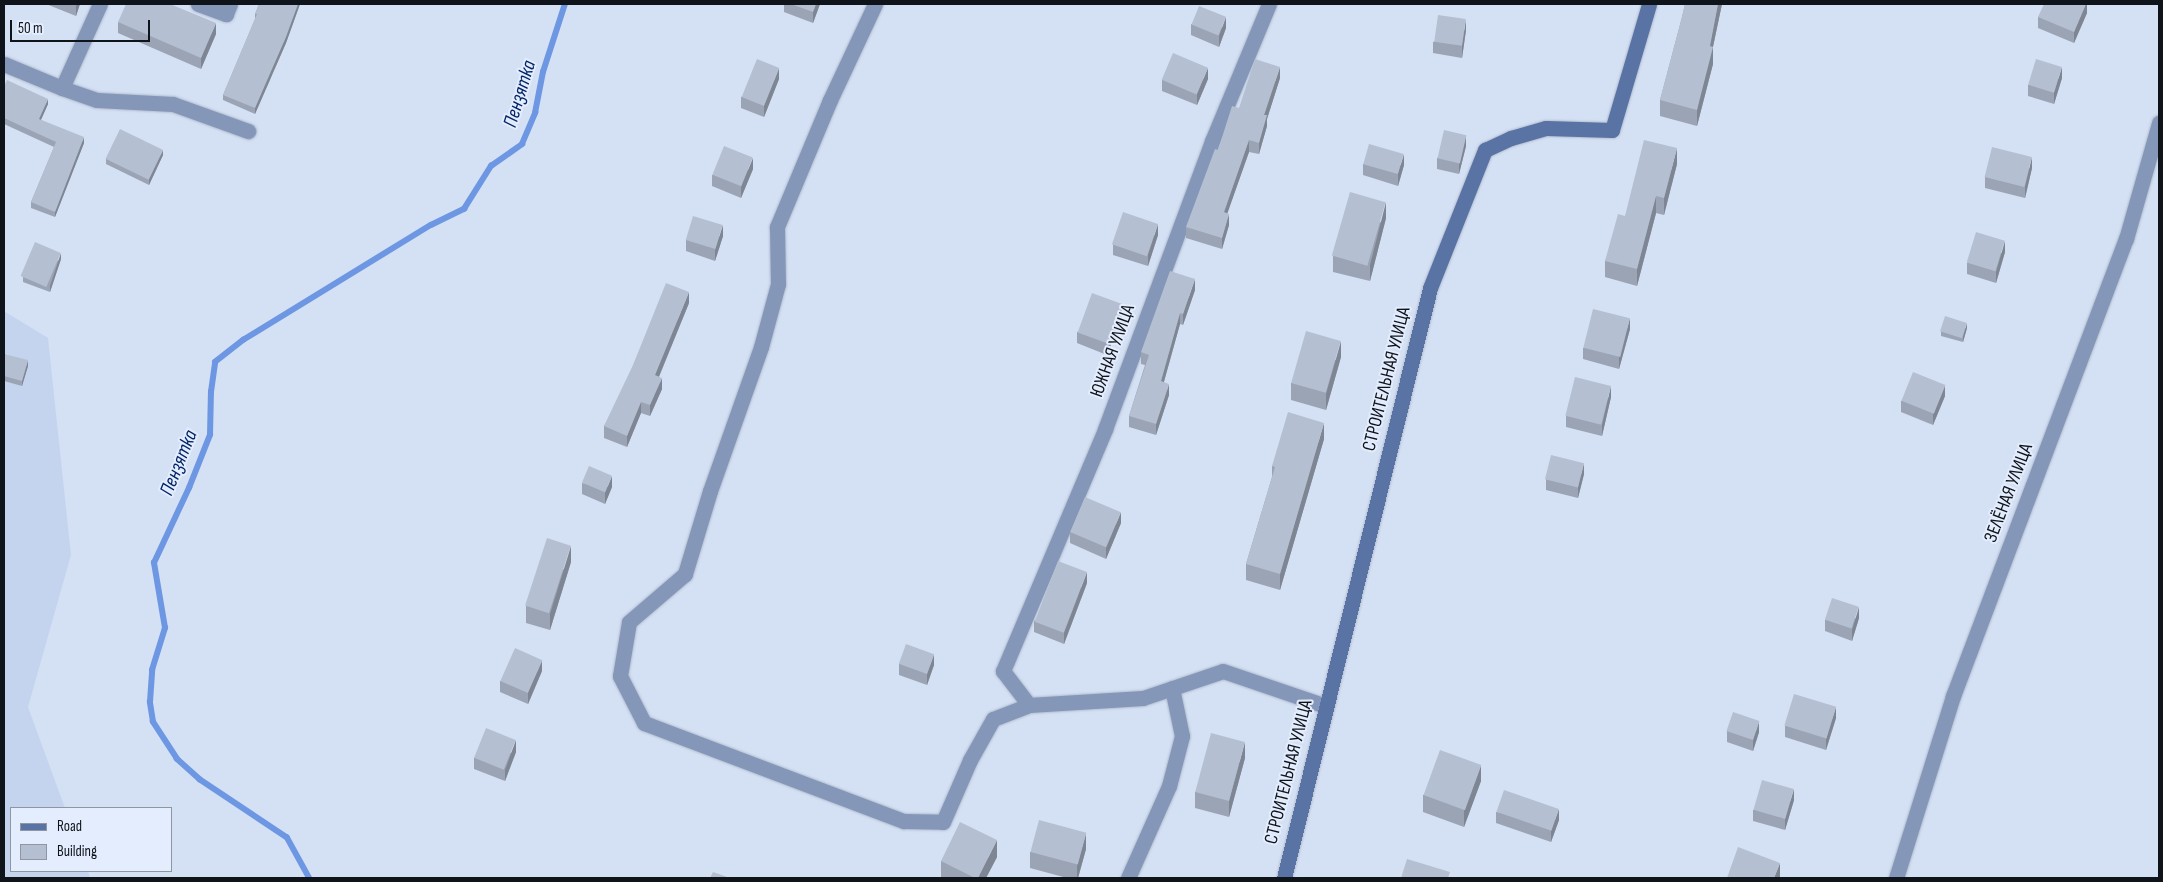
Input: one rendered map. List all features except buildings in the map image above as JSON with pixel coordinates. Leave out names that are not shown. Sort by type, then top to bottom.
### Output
[{"type":"street","points":[[62,88],[100,4]]},
{"type":"street","points":[[198,4],[226,14],[230,4]]},
{"type":"street","points":[[875,4],[830,100],[776,226],[778,284],[776,293],[761,347],[710,491],[685,574],[629,622],[620,676],[644,723],[904,821],[943,822],[970,760],[993,719],[1029,705],[1143,698],[1223,670],[1326,706]]},
{"type":"street","name":"ЮЖНАЯ УЛИЦА","points":[[1029,705],[1003,671],[1105,430],[1212,141],[1269,4]]},
{"type":"street","name":"СТРОИТЕЛЬНАЯ УЛИЦА","points":[[1284,878],[1430,288],[1485,150],[1511,138],[1546,128],[1612,130],[1649,4]]},
{"type":"street","points":[[4,64],[97,100],[173,104],[248,131]]},
{"type":"street","name":"ЗЕЛЁНАЯ УЛИЦА","points":[[1896,878],[1953,696],[2126,239],[2159,123]]},
{"type":"street","points":[[1128,878],[1169,786],[1182,736],[1172,688]]},
{"type":"shaded area","points":[[4,311],[48,338],[71,555],[28,707],[65,807],[10,807],[10,872],[88,872],[90,878],[4,878]]},
{"type":"waterway","name":"Пензятка","points":[[309,878],[287,838],[200,780],[177,759],[153,722],[150,702],[152,670],[165,628],[154,563],[189,488],[210,435],[211,392],[215,362],[243,340],[431,225],[464,209],[491,166],[522,144],[535,113],[543,72],[565,4]]}]
